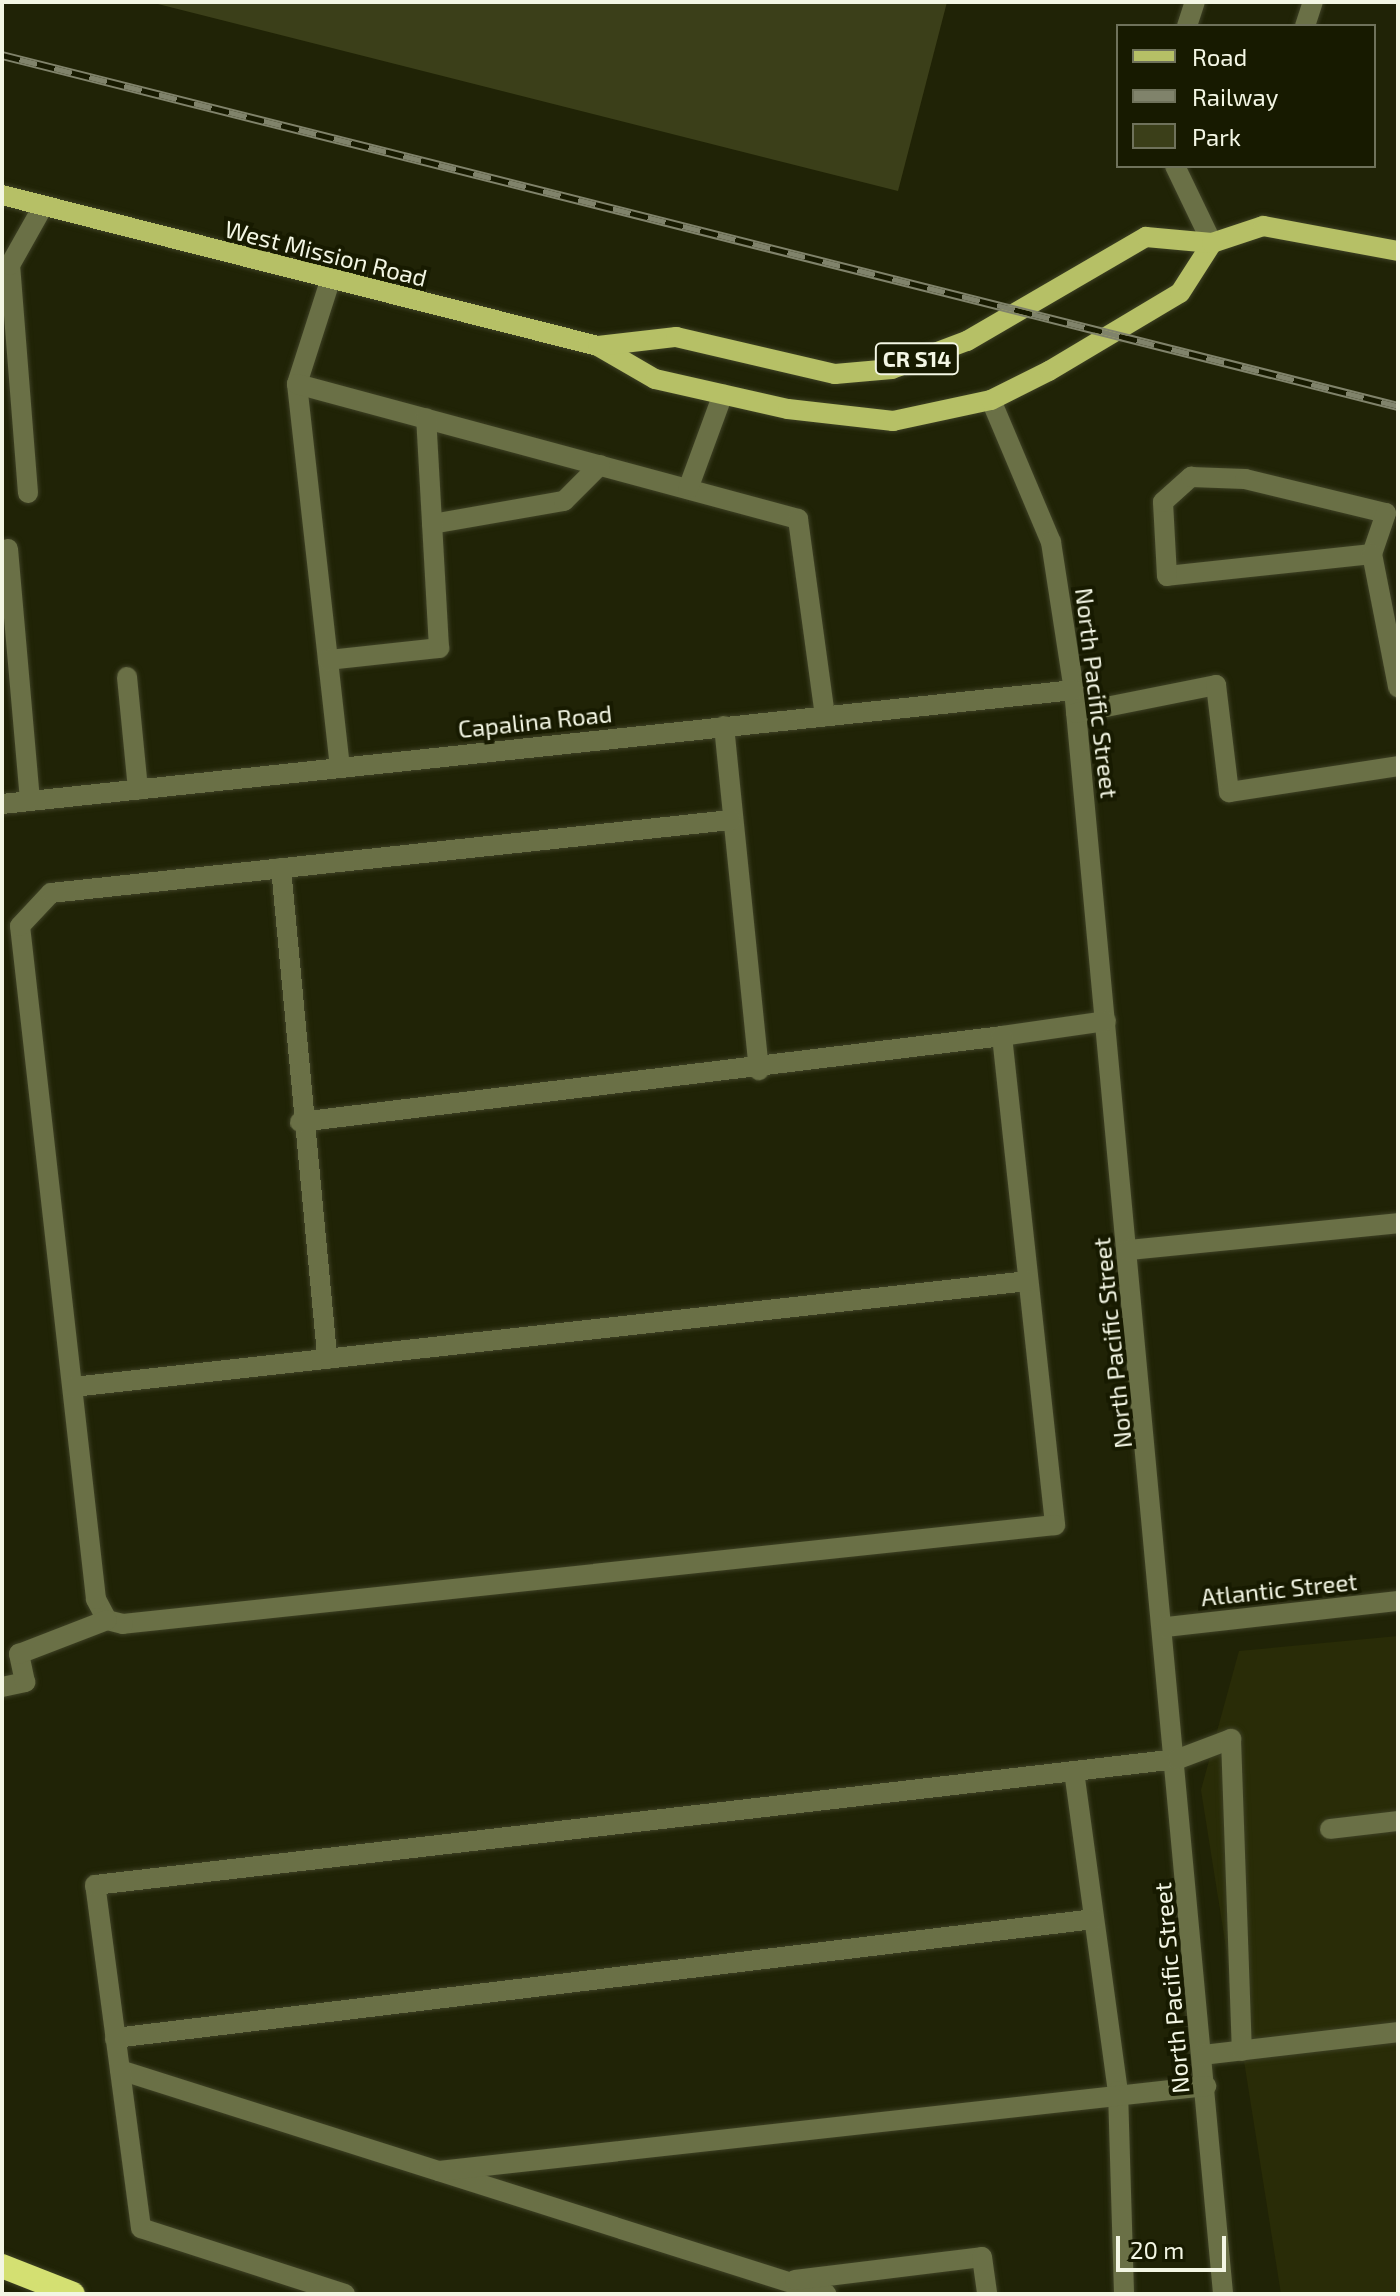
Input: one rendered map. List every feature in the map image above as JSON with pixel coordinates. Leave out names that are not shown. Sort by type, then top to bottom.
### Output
[{"type":"highway","points":[[2,2266],[73,2294]]},
{"type":"main road","name":"West Mission Road","points":[[2,195],[41,210],[598,346],[655,379],[723,394],[893,421],[991,400],[1180,293],[1212,243]]},
{"type":"main road","name":"West Mission Road","points":[[2,208],[41,210]]},
{"type":"main road","name":"West Mission Road","points":[[598,346],[676,337],[835,374],[892,369],[967,341],[1146,237],[1212,243],[1263,226],[1398,251]]},
{"type":"street","points":[[1188,24],[1195,2]]},
{"type":"street","points":[[1306,24],[1313,2]]},
{"type":"street","points":[[1176,168],[1212,243]]},
{"type":"street","points":[[28,493],[10,265],[41,210]]},
{"type":"street","points":[[330,281],[297,384],[340,768]]},
{"type":"street","points":[[297,384],[798,519],[825,716]]},
{"type":"street","points":[[688,489],[723,394]]},
{"type":"street","name":"North Pacific Street","points":[[991,400],[1051,542],[1074,690],[1166,1627],[1223,2294]]},
{"type":"street","points":[[328,660],[439,648],[426,418]]},
{"type":"street","points":[[432,524],[564,501],[600,465]]},
{"type":"street","points":[[1372,554],[1167,576],[1163,502],[1191,477],[1245,479],[1392,515],[1372,554],[1398,687]]},
{"type":"street","points":[[8,549],[30,801]]},
{"type":"street","points":[[127,677],[138,789]]},
{"type":"street","points":[[1076,713],[1216,685],[1229,792],[1398,766]]},
{"type":"street","name":"Capalina Road","points":[[2,804],[1074,690]]},
{"type":"street","points":[[724,726],[731,820],[759,1070]]},
{"type":"street","points":[[107,1620],[96,1599],[20,926],[51,893],[731,820]]},
{"type":"street","points":[[281,868],[300,1122],[327,1359]]},
{"type":"street","points":[[300,1122],[759,1070],[1106,1021]]},
{"type":"street","points":[[2,1687],[25,1682],[19,1654],[107,1620],[123,1624],[1055,1525],[1002,1036]]},
{"type":"street","points":[[1129,1250],[1398,1223]]},
{"type":"street","points":[[73,1387],[1028,1281]]},
{"type":"street","name":"Atlantic Street","points":[[1166,1627],[1398,1601]]},
{"type":"street","points":[[345,2294],[141,2228],[95,1885],[1178,1759],[1231,1739],[1242,2051]]},
{"type":"street","points":[[1074,1771],[1118,2091],[1124,2294]]},
{"type":"street","points":[[1330,1829],[1398,1821]]},
{"type":"street","points":[[115,2038],[1094,1919]]},
{"type":"street","points":[[1203,2055],[1398,2032]]},
{"type":"street","points":[[120,2070],[826,2294]]},
{"type":"street","points":[[439,2171],[1118,2091],[1206,2086]]},
{"type":"street","points":[[787,2281],[982,2257],[987,2294]]},
{"type":"shaded area","points":[[1398,1636],[1398,2294],[1281,2294],[1201,1790],[1239,1651]]},
{"type":"green space","points":[[150,2],[947,2],[898,191]]},
{"type":"railway","points":[[2,55],[1398,406]]}]
